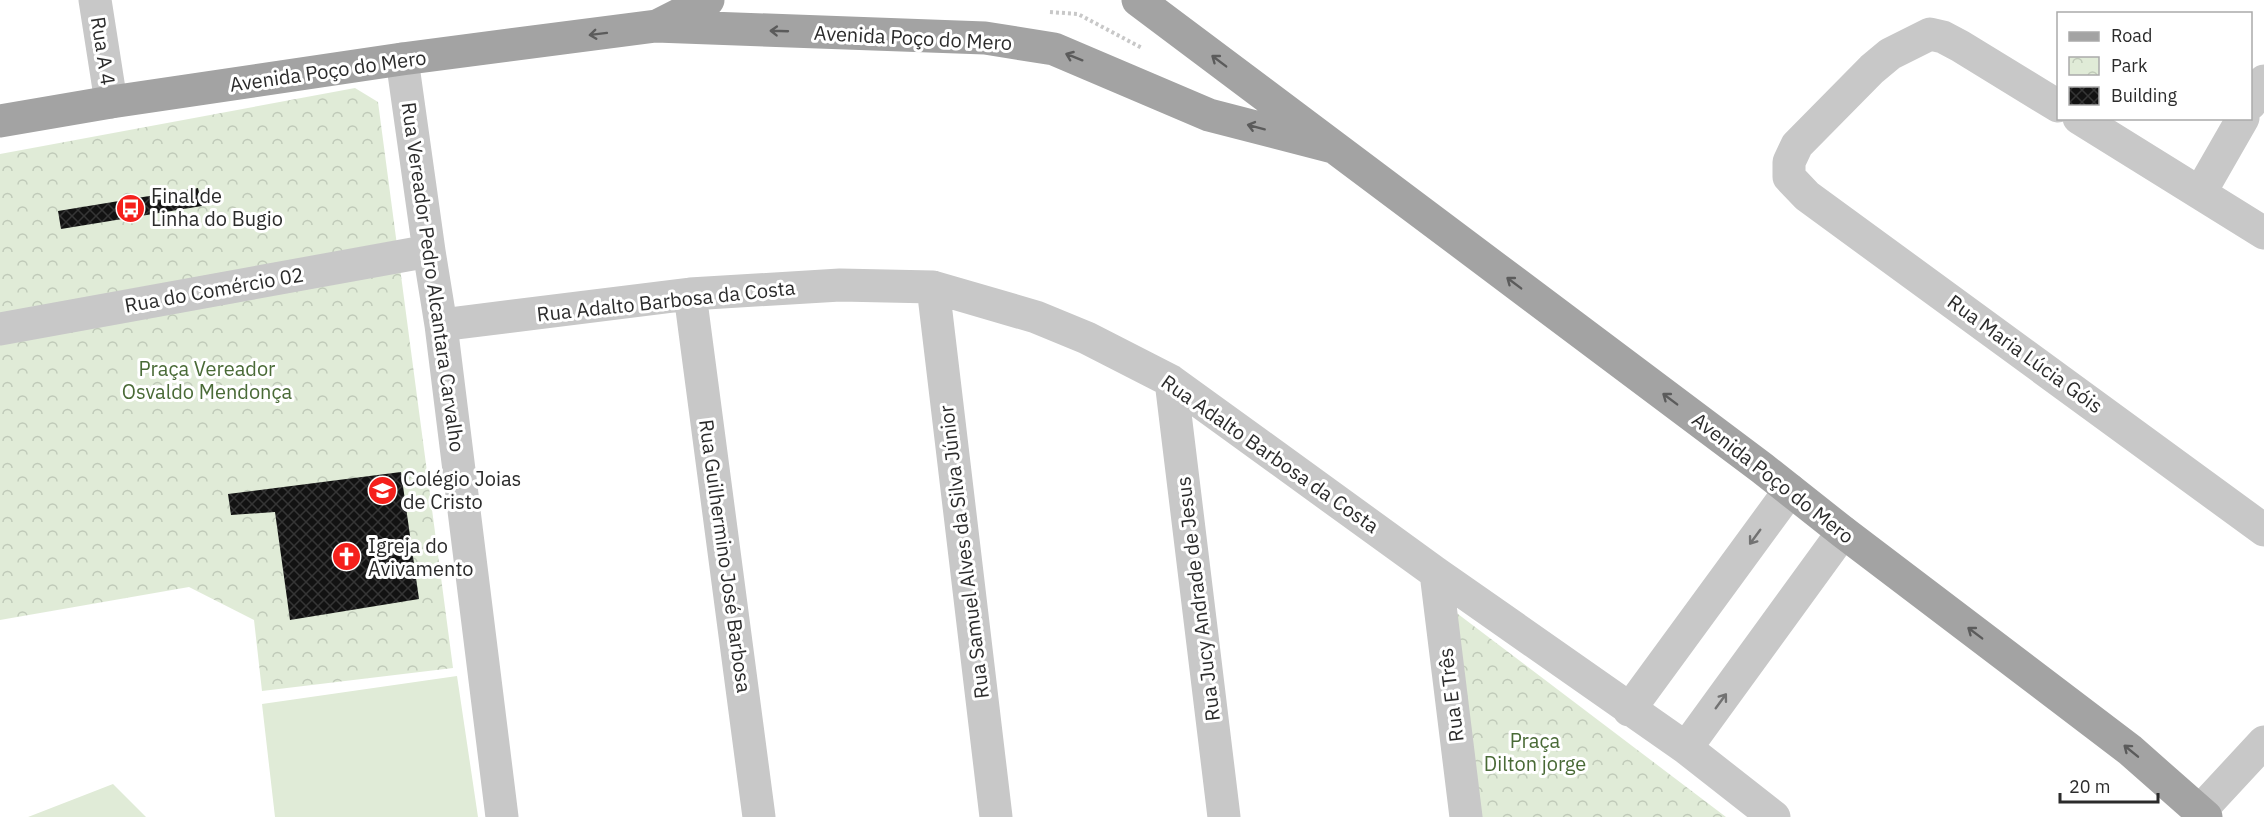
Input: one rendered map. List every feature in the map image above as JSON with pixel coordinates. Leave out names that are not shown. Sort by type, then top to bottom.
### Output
[{"type":"main road","name":"Avenida Poço do Mero","points":[[656,26],[708,0]]},
{"type":"main road","name":"Avenida Poço do Mero","points":[[1138,0],[1790,490],[2130,750],[2203,814]]},
{"type":"main road","name":"Avenida Poço do Mero","points":[[0,120],[402,59],[656,26],[985,38],[1054,49],[1209,115],[1333,147]]},
{"type":"street","name":"Rua A 4","points":[[95,0],[111,102]]},
{"type":"street","name":"Rua Maria Lúcia Góis","points":[[2057,105],[1960,46],[1930,34],[1905,45],[1872,69],[1797,145],[1789,162],[1789,177],[1793,184],[1813,200],[2264,530]]},
{"type":"street","name":"Rua Vereador Pedro Alcantara Carvalho","points":[[402,59],[441,325],[502,817]]},
{"type":"street","points":[[2252,102],[2264,81]]},
{"type":"street","points":[[2082,120],[2264,233]]},
{"type":"street","points":[[2200,193],[2242,120]]},
{"type":"street","name":"Rua do Comércio 02","points":[[0,329],[429,251]]},
{"type":"street","name":"Rua Adalto Barbosa da Costa","points":[[441,325],[690,294],[840,285],[933,287],[1036,317],[1087,338],[1171,381],[1436,573],[1686,748],[1774,817]]},
{"type":"street","name":"Rua Samuel Alves da Silva Júnior","points":[[933,287],[996,817]]},
{"type":"street","name":"Rua Guilhermino José Barbosa","points":[[690,294],[759,817]]},
{"type":"street","name":"Rua Jucy Andrade de Jesus","points":[[1171,381],[1224,817]]},
{"type":"street","points":[[1629,710],[1790,490]]},
{"type":"street","points":[[1686,748],[1843,532]]},
{"type":"street","name":"Rua E Três","points":[[1436,573],[1466,817]]},
{"type":"street","points":[[2203,814],[2264,742]]},
{"type":"green space","name":"Praça Vereador Osvaldo Mendonça","points":[[355,88],[378,102],[453,668],[262,691],[254,620],[189,587],[0,620],[0,154]]},
{"type":"green space","name":"Praça Dilton jorge","points":[[1450,608],[1726,817],[1479,817]]},
{"type":"green space","points":[[457,676],[478,817],[275,817],[262,704]]},
{"type":"green space","points":[[113,784],[146,817],[28,817]]},
{"type":"building","name":"Final de Linha do Bugio","points":[[198,188],[202,206],[61,229],[58,211]]},
{"type":"building","name":"Igreja do Avivamento","points":[[401,472],[419,599],[290,620],[275,512],[231,515],[228,494]]},
{"type":"place","name":"Final de Linha do Bugio","points":[[130,208]]},
{"type":"place","name":"Colégio Joias de Cristo","points":[[382,491]]},
{"type":"place","name":"Igreja do Avivamento","points":[[347,557]]}]
